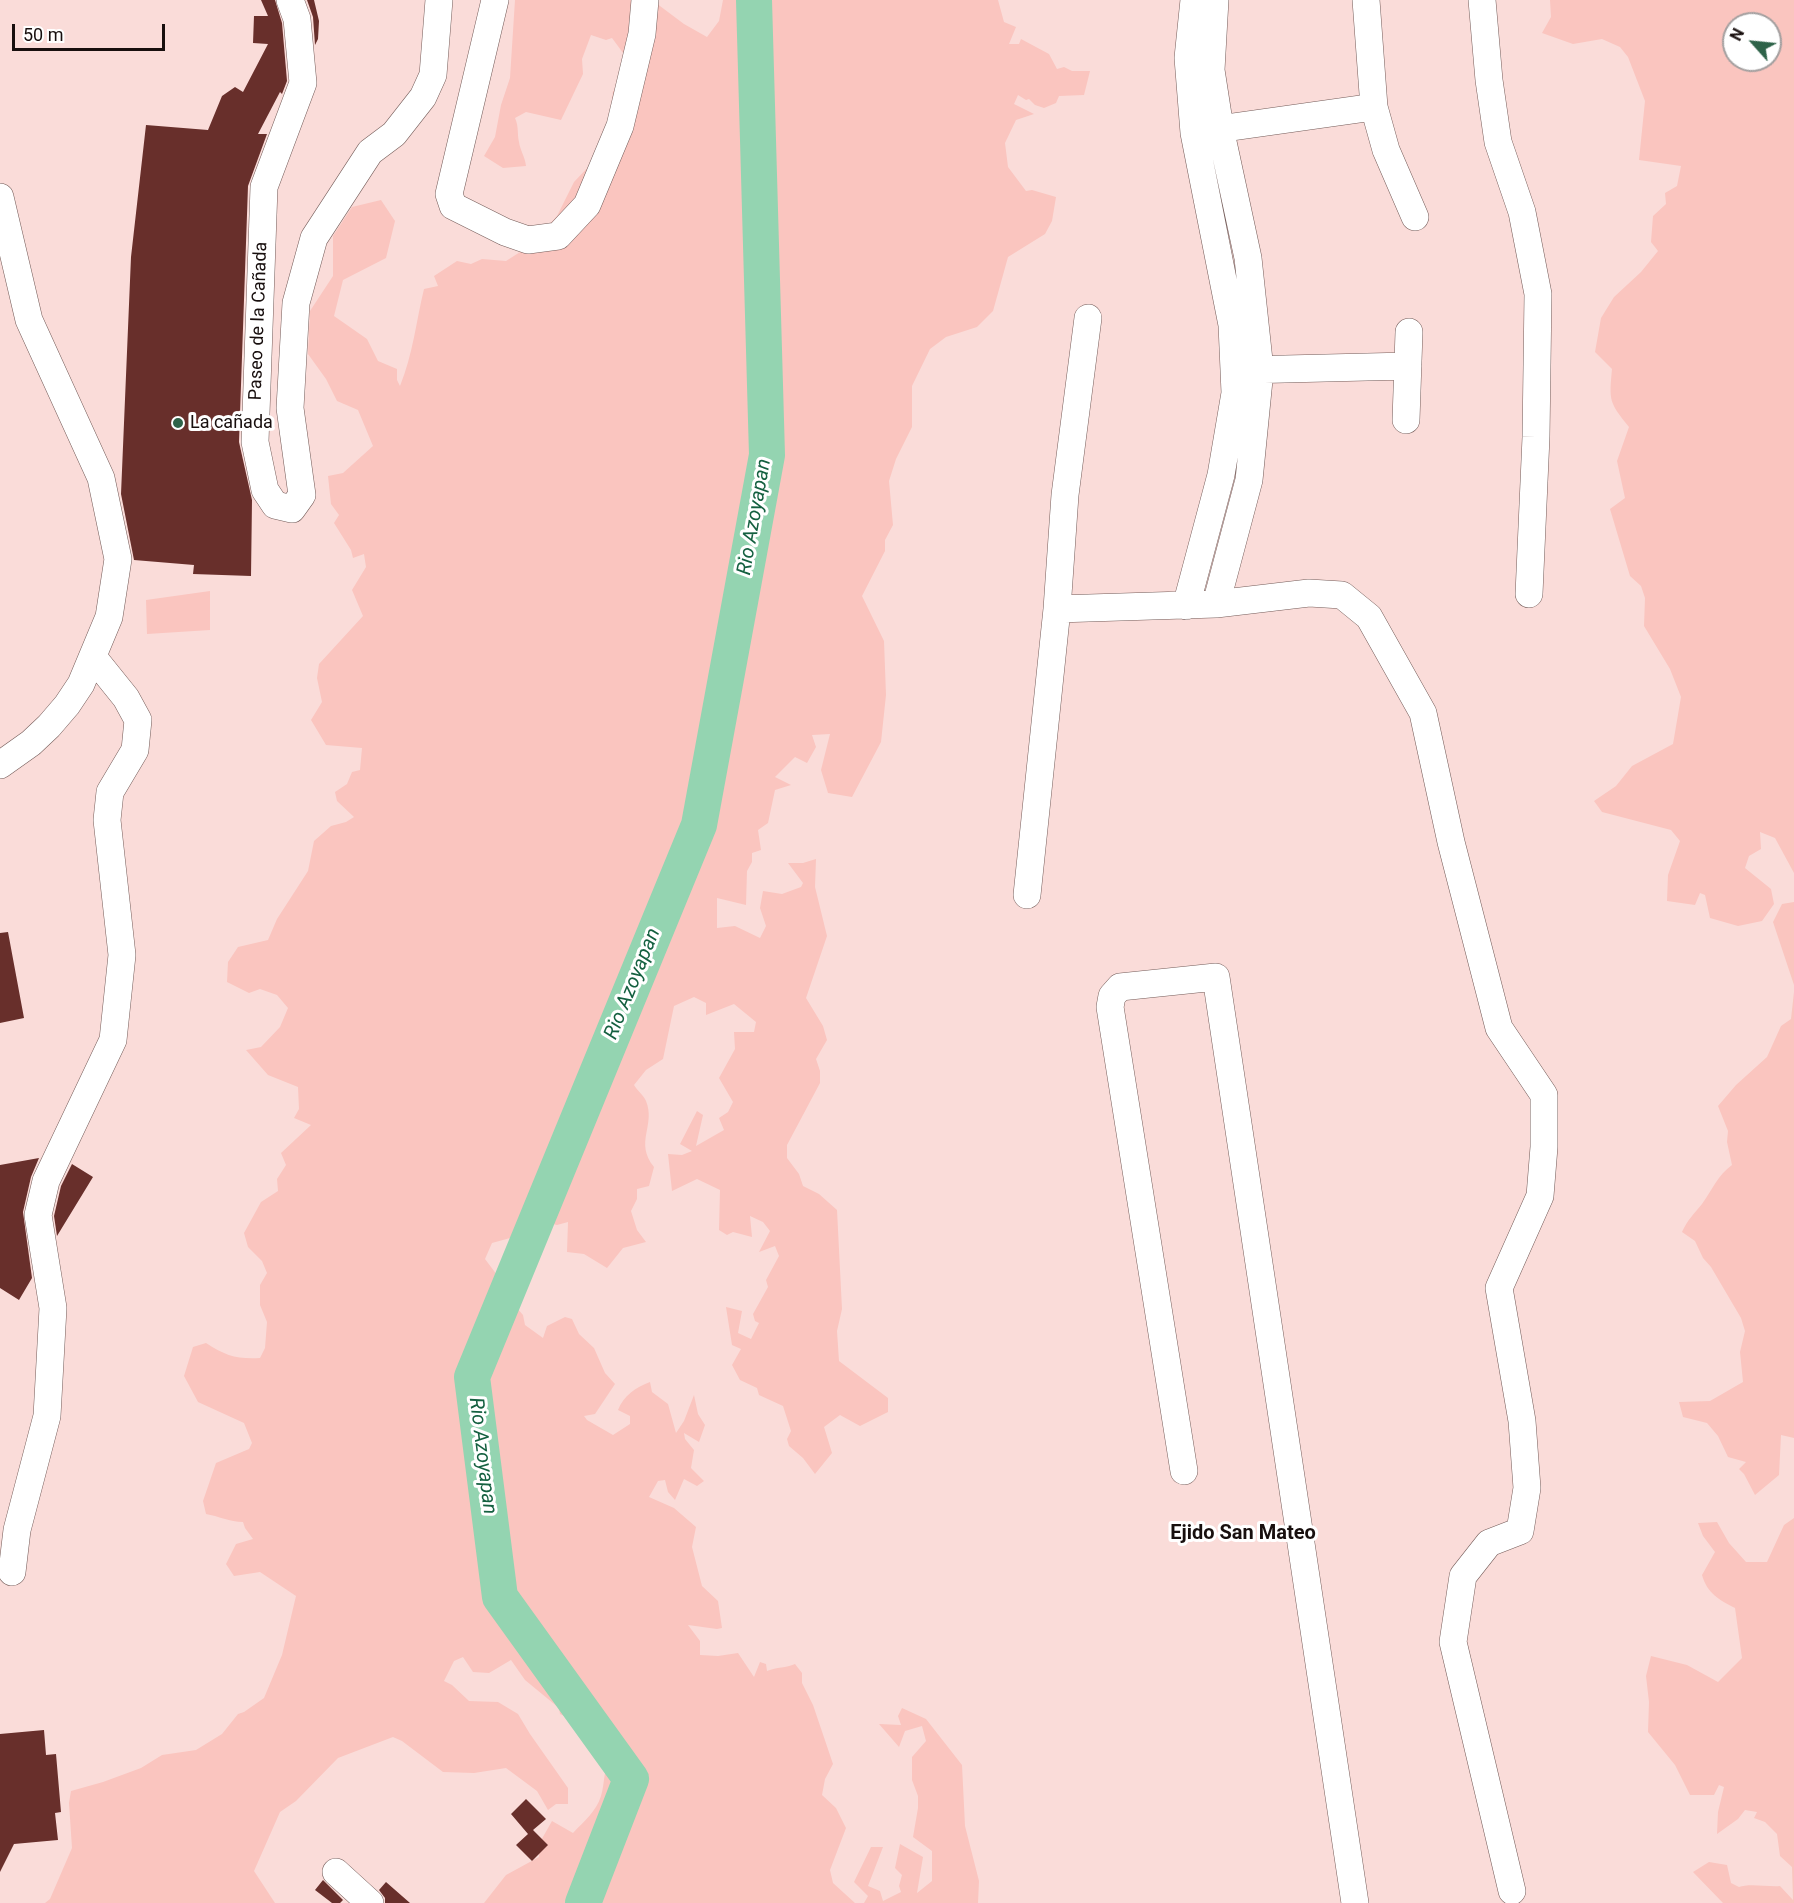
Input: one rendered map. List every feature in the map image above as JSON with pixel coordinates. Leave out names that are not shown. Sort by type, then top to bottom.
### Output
[{"type":"street","name":"Paseo de la Cañada","points":[[290,0],[297,19],[303,83],[264,187],[255,442],[265,490],[275,505],[292,509],[302,495],[290,408],[296,303],[314,237],[370,152],[394,134],[423,97],[433,75],[439,0]]},
{"type":"street","points":[[495,0],[449,194],[453,206],[505,232],[528,240],[558,236],[587,205],[620,126],[642,34],[645,0]]},
{"type":"street","points":[[1194,0],[1188,58],[1207,130],[1248,258],[1260,370],[1249,480],[1216,604]]},
{"type":"street","points":[[1186,606],[1221,475],[1234,393],[1232,325],[1207,130],[1215,0]]},
{"type":"street","points":[[1366,0],[1374,108],[1386,150],[1415,218]]},
{"type":"street","points":[[1482,0],[1489,80],[1498,142],[1522,212],[1538,294],[1536,437],[1529,594]]},
{"type":"street","points":[[1207,130],[1374,108]]},
{"type":"street","points":[[0,197],[29,320],[101,478],[118,558],[109,617],[81,684],[68,705],[31,743],[0,765]]},
{"type":"street","points":[[1027,895],[1057,609],[1065,495],[1088,318]]},
{"type":"street","points":[[1406,420],[1409,332]]},
{"type":"street","points":[[1234,371],[1408,366]]},
{"type":"street","points":[[1057,609],[1186,606],[1310,593],[1342,595],[1370,617],[1423,713],[1451,842],[1499,1028],[1544,1095],[1544,1148],[1540,1196],[1499,1288],[1522,1421],[1527,1488],[1520,1531],[1489,1543],[1463,1576],[1453,1642],[1512,1891]]},
{"type":"street","points":[[12,1572],[17,1530],[47,1416],[53,1308],[38,1215],[46,1181],[114,1040],[123,955],[107,820],[110,792],[135,750],[138,720],[126,698],[93,657]]},
{"type":"street","points":[[1184,1471],[1110,1007],[1112,996],[1120,987],[1216,977],[1355,1903]]},
{"type":"street","points":[[336,1872],[370,1903]]},
{"type":"shaded area","points":[[515,0],[652,0],[684,24],[707,37],[719,21],[723,0],[998,0],[1004,22],[1016,27],[1009,44],[1019,44],[1021,39],[1049,54],[1057,69],[1064,67],[1072,71],[1090,71],[1084,95],[1059,96],[1056,103],[1044,108],[1018,95],[1014,104],[1034,114],[1016,120],[1005,143],[1008,167],[1026,191],[1032,190],[1056,197],[1052,221],[1045,234],[1008,257],[993,311],[977,327],[946,337],[930,349],[912,386],[912,427],[896,459],[889,481],[893,525],[885,540],[885,551],[862,596],[884,641],[886,695],[881,742],[852,797],[828,793],[821,770],[830,734],[812,735],[816,747],[807,763],[795,757],[775,777],[791,785],[775,790],[768,823],[758,830],[761,850],[752,853],[752,862],[747,871],[746,905],[717,898],[717,928],[735,926],[760,938],[766,926],[760,908],[763,891],[782,894],[801,887],[803,883],[788,863],[803,863],[816,859],[815,887],[827,936],[806,998],[823,1026],[827,1040],[816,1059],[820,1071],[820,1083],[787,1145],[787,1158],[799,1174],[803,1186],[819,1194],[837,1210],[842,1309],[837,1331],[839,1361],[888,1398],[888,1412],[860,1426],[840,1415],[824,1427],[832,1453],[815,1474],[803,1458],[789,1446],[787,1439],[791,1431],[783,1406],[759,1395],[757,1388],[740,1380],[732,1365],[741,1349],[732,1345],[726,1307],[742,1311],[738,1333],[751,1339],[759,1323],[755,1321],[753,1314],[768,1287],[766,1280],[779,1256],[775,1246],[759,1252],[770,1231],[763,1222],[750,1216],[752,1237],[733,1232],[727,1235],[719,1230],[720,1190],[697,1179],[672,1191],[668,1154],[682,1155],[692,1151],[680,1144],[697,1111],[703,1115],[696,1146],[724,1130],[719,1118],[728,1112],[733,1102],[719,1078],[735,1049],[734,1032],[754,1032],[756,1022],[734,1004],[706,1015],[706,1003],[694,997],[674,1006],[663,1059],[646,1070],[634,1085],[645,1099],[648,1110],[645,1142],[648,1158],[654,1167],[649,1186],[637,1189],[637,1199],[631,1211],[637,1230],[646,1242],[623,1248],[607,1268],[584,1254],[567,1252],[568,1222],[557,1225],[536,1220],[521,1235],[492,1243],[485,1259],[503,1283],[522,1282],[525,1294],[516,1307],[523,1315],[525,1325],[543,1338],[547,1326],[565,1317],[572,1319],[579,1334],[594,1348],[605,1373],[615,1384],[595,1414],[584,1416],[587,1420],[613,1435],[630,1424],[630,1416],[618,1410],[623,1400],[650,1382],[652,1392],[668,1404],[676,1433],[684,1421],[694,1395],[698,1414],[705,1425],[699,1442],[684,1433],[685,1439],[694,1450],[691,1468],[704,1481],[697,1486],[684,1479],[675,1500],[668,1492],[665,1480],[658,1481],[649,1497],[674,1508],[696,1527],[692,1547],[702,1586],[718,1601],[722,1628],[688,1625],[700,1641],[700,1655],[718,1656],[738,1653],[754,1677],[760,1662],[766,1664],[767,1671],[795,1664],[802,1673],[802,1683],[813,1705],[833,1764],[825,1779],[822,1795],[836,1808],[846,1828],[830,1870],[833,1883],[855,1903],[484,1903],[506,1875],[539,1857],[539,1844],[552,1821],[573,1833],[589,1816],[601,1796],[610,1759],[594,1749],[619,1748],[593,1723],[579,1734],[569,1718],[560,1714],[559,1708],[525,1680],[511,1660],[489,1673],[473,1672],[463,1657],[454,1661],[444,1681],[452,1685],[469,1701],[498,1702],[518,1714],[568,1788],[568,1804],[556,1804],[548,1810],[537,1791],[506,1768],[474,1773],[443,1772],[402,1741],[393,1737],[338,1758],[296,1801],[280,1812],[254,1871],[275,1903],[45,1903],[50,1899],[72,1848],[69,1803],[71,1791],[141,1768],[162,1755],[196,1750],[222,1734],[238,1714],[264,1698],[282,1655],[296,1596],[260,1572],[234,1576],[226,1564],[236,1544],[253,1539],[243,1522],[206,1514],[203,1501],[216,1463],[249,1449],[252,1443],[244,1423],[198,1402],[184,1376],[193,1347],[206,1343],[232,1356],[260,1358],[265,1348],[267,1322],[260,1305],[260,1285],[267,1273],[262,1261],[248,1247],[244,1233],[261,1202],[278,1191],[277,1179],[286,1165],[281,1153],[311,1125],[294,1118],[299,1109],[298,1087],[268,1075],[246,1050],[261,1047],[280,1027],[288,1008],[277,995],[260,989],[249,993],[227,982],[228,962],[238,947],[268,940],[277,919],[308,871],[314,841],[331,826],[354,817],[337,801],[335,792],[347,784],[352,772],[360,770],[362,748],[326,745],[311,720],[322,702],[317,678],[319,664],[363,616],[352,590],[366,567],[364,554],[353,558],[351,550],[334,523],[339,515],[331,504],[328,476],[343,473],[373,446],[358,410],[337,401],[326,379],[308,354],[310,311],[333,276],[333,236],[352,207],[381,200],[395,221],[386,258],[343,280],[334,316],[367,339],[378,361],[397,369],[397,380],[400,386],[411,350],[424,289],[438,286],[434,276],[457,261],[471,264],[482,259],[506,261],[528,247],[557,216],[574,182],[592,163],[611,113],[613,91],[626,88],[626,57],[612,38],[606,40],[591,35],[582,59],[583,74],[561,120],[526,112],[515,118],[526,166],[503,168],[484,156],[495,137],[501,105],[510,78]]},
{"type":"shaded area","points":[[1550,0],[1794,0],[1794,873],[1775,838],[1760,832],[1761,849],[1749,856],[1745,868],[1771,889],[1774,904],[1762,921],[1738,926],[1710,918],[1705,895],[1700,893],[1695,905],[1667,901],[1668,875],[1680,841],[1671,830],[1602,812],[1594,801],[1616,786],[1632,766],[1673,744],[1681,697],[1670,669],[1644,626],[1645,598],[1641,586],[1630,576],[1610,509],[1625,498],[1617,461],[1629,427],[1617,412],[1612,401],[1612,369],[1595,352],[1601,318],[1614,297],[1641,272],[1658,251],[1651,242],[1653,216],[1666,204],[1665,193],[1677,186],[1681,166],[1639,160],[1645,101],[1628,57],[1620,47],[1602,39],[1573,44],[1542,33],[1551,17]]},
{"type":"shaded area","points":[[210,591],[210,630],[147,634],[146,600]]},
{"type":"shaded area","points":[[1794,902],[1794,985],[1773,922],[1782,904]]},
{"type":"shaded area","points":[[1794,992],[1794,1438],[1781,1435],[1779,1475],[1755,1495],[1739,1469],[1746,1462],[1728,1457],[1718,1436],[1707,1423],[1683,1417],[1679,1402],[1710,1401],[1743,1382],[1740,1352],[1745,1331],[1741,1318],[1711,1267],[1703,1258],[1695,1241],[1682,1232],[1719,1178],[1732,1165],[1727,1142],[1728,1131],[1718,1106],[1736,1085],[1767,1057],[1781,1026],[1791,1019]]},
{"type":"shaded area","points":[[1794,1518],[1794,1903],[1723,1903],[1693,1872],[1709,1862],[1727,1865],[1731,1883],[1739,1887],[1780,1886],[1793,1900],[1792,1867],[1780,1856],[1777,1834],[1765,1822],[1754,1818],[1757,1812],[1745,1810],[1738,1819],[1717,1834],[1718,1812],[1724,1787],[1719,1785],[1714,1795],[1690,1795],[1675,1765],[1648,1732],[1649,1702],[1646,1676],[1651,1656],[1687,1665],[1718,1682],[1742,1658],[1735,1608],[1714,1595],[1707,1587],[1702,1575],[1715,1552],[1703,1536],[1698,1523],[1717,1522],[1729,1543],[1746,1562],[1767,1562],[1784,1525]]},
{"type":"shaded area","points":[[902,1708],[926,1719],[962,1765],[965,1826],[979,1881],[978,1903],[864,1903],[868,1896],[854,1882],[871,1847],[883,1847],[868,1886],[880,1891],[883,1901],[901,1892],[899,1886],[902,1875],[895,1868],[900,1844],[923,1857],[917,1893],[932,1881],[932,1851],[913,1837],[918,1796],[912,1780],[912,1757],[926,1741],[922,1726],[905,1731],[899,1747],[879,1724],[901,1725],[898,1716]]},
{"type":"building","name":"La cañada","points":[[261,0],[275,0],[282,23],[287,81],[282,94],[280,92],[258,134],[267,134],[248,186],[239,442],[252,500],[251,576],[193,574],[194,565],[134,560],[121,494],[131,257],[146,125],[208,130],[222,96],[235,87],[243,92],[268,44],[253,43],[254,16],[268,16]]},
{"type":"building","points":[[307,0],[314,0],[319,21],[318,39],[315,45],[313,17]]},
{"type":"building","points":[[8,932],[24,1018],[0,1023],[0,933]]},
{"type":"building","points":[[39,1158],[31,1177],[23,1212],[32,1278],[19,1300],[0,1288],[0,1165]]},
{"type":"building","points":[[72,1164],[93,1177],[57,1236],[54,1216],[61,1186]]},
{"type":"building","points":[[44,1730],[46,1755],[56,1754],[61,1812],[55,1813],[58,1840],[14,1844],[0,1872],[0,1734]]},
{"type":"building","points":[[526,1799],[546,1819],[533,1830],[548,1845],[532,1861],[516,1845],[528,1834],[511,1814]]},
{"type":"building","points":[[323,1880],[343,1900],[340,1903],[332,1903],[315,1890]]},
{"type":"building","points":[[386,1882],[410,1903],[385,1903],[385,1898],[379,1890]]},
{"type":"waterway","name":"Rio Azoyapan","points":[[583,1903],[631,1779],[500,1597],[472,1377],[699,825],[767,455],[754,0]]},
{"type":"place","name":"La cañada","points":[[178,423]]},
{"type":"district","name":"Ejido San Mateo","points":[[1243,1534]]}]
